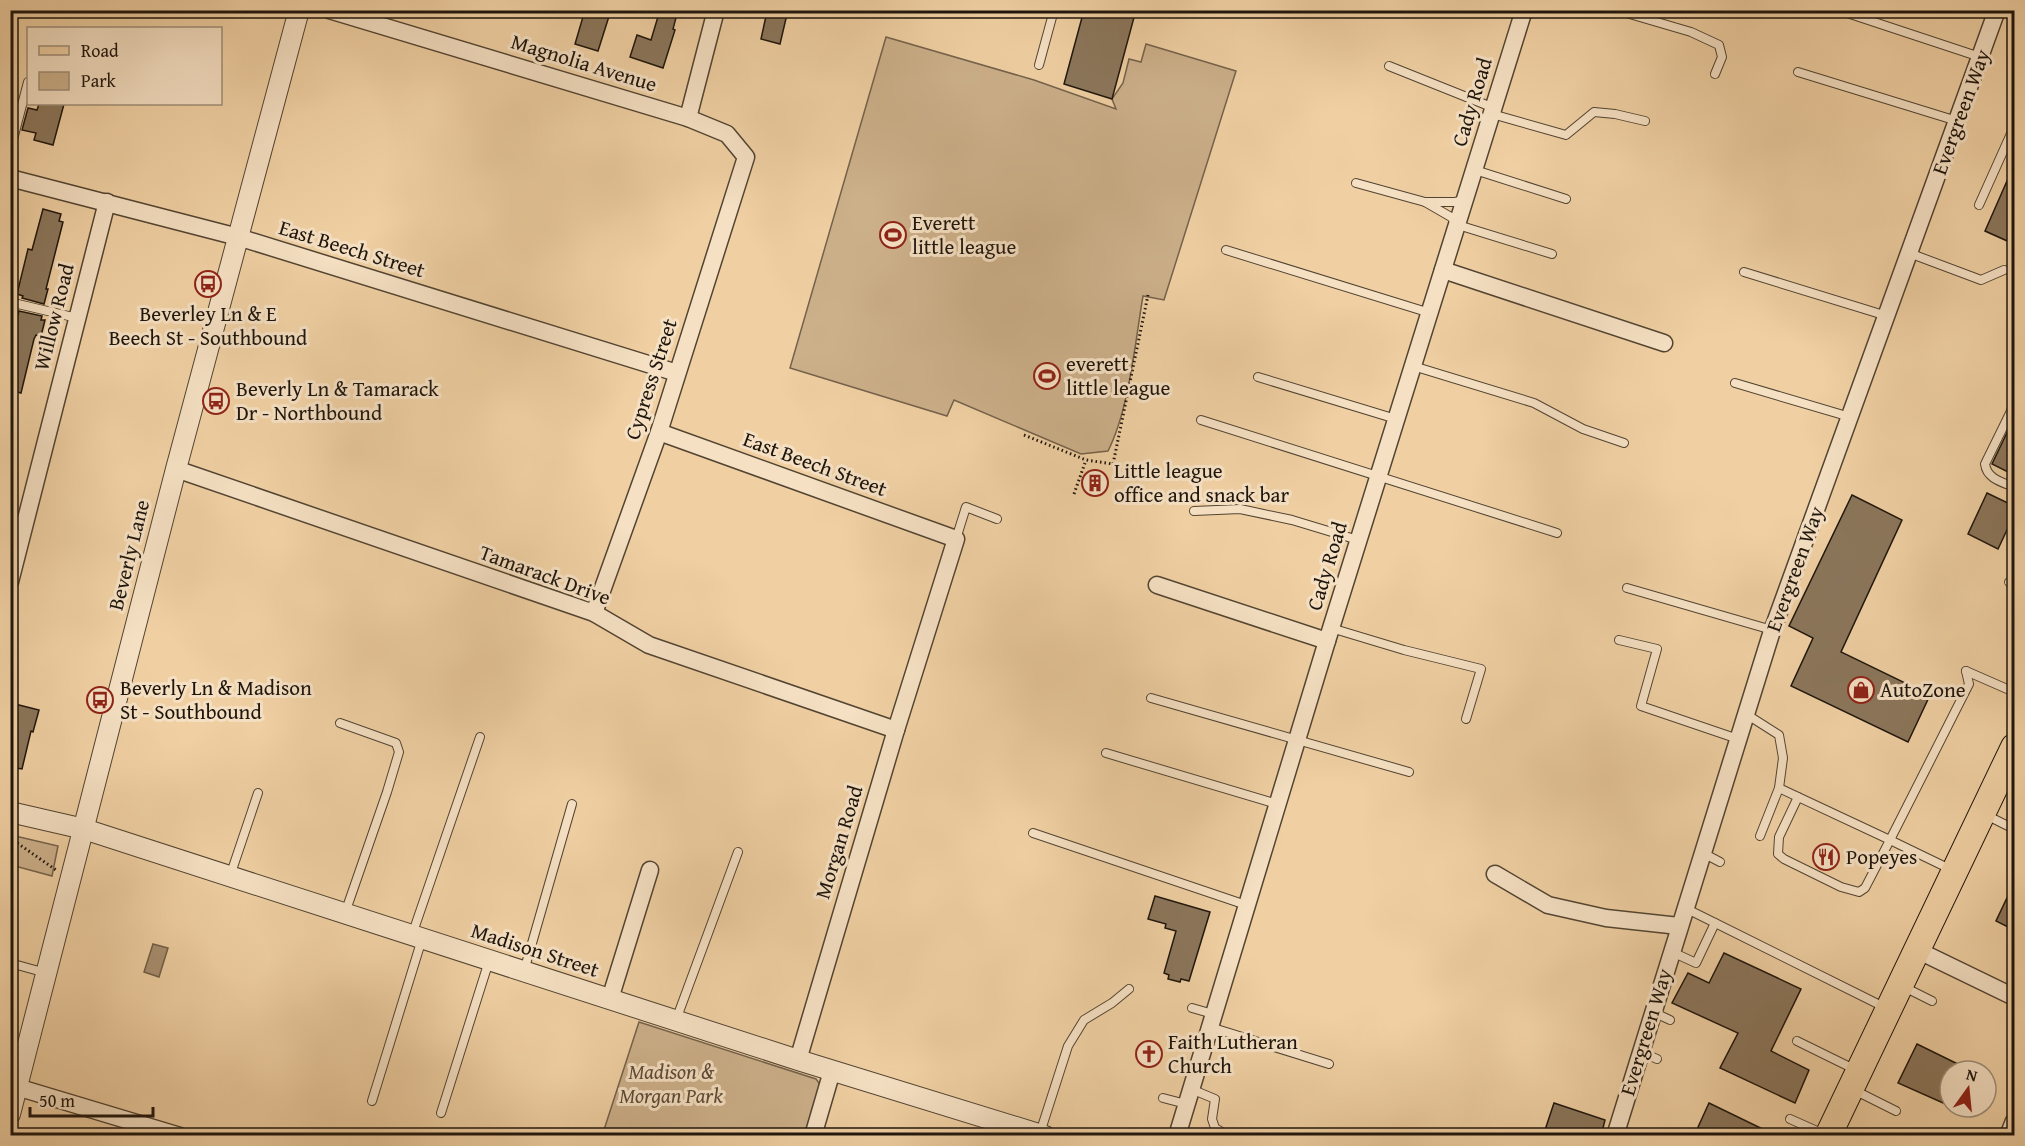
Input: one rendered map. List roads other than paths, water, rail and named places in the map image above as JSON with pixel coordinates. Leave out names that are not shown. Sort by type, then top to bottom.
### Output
[{"type":"main road","points":[[1827,1136],[2014,747]]},
{"type":"street","name":"Beverly Lane","points":[[10,1114],[14,1085],[47,973],[176,470],[299,10]]},
{"type":"street","name":"Magnolia Avenue","points":[[329,10],[688,118],[727,134],[746,157]]},
{"type":"street","points":[[688,118],[716,10]]},
{"type":"street","name":"Cady Road","points":[[1177,1136],[1329,634],[1524,10]]},
{"type":"street","name":"Evergreen Way","points":[[1616,1132],[1772,630],[1998,10]]},
{"type":"street","name":"Cypress Street","points":[[594,613],[659,432],[746,157]]},
{"type":"street","name":"East Beech Street","points":[[10,178],[238,237],[677,373]]},
{"type":"street","name":"Willow Road","points":[[10,582],[107,202]]},
{"type":"street","points":[[1443,270],[1664,343]]},
{"type":"street","name":"East Beech Street","points":[[659,432],[956,539]]},
{"type":"street","name":"Tamarack Drive","points":[[176,470],[594,613],[649,645],[896,730]]},
{"type":"street","name":"Morgan Road","points":[[798,1060],[896,730],[956,539]]},
{"type":"street","points":[[1157,585],[1329,634]]},
{"type":"street","name":"Madison Street","points":[[10,812],[84,829],[675,1021],[1043,1135]]},
{"type":"street","points":[[610,999],[650,870]]},
{"type":"street","points":[[1495,874],[1548,904],[1606,918],[1679,926]]},
{"type":"street","points":[[1917,950],[2014,997]]},
{"type":"street","points":[[798,1060],[832,1071],[813,1136]]},
{"type":"street","points":[[14,1085],[180,1136]]},
{"type":"street","points":[[2008,1136],[2014,1121]]},
{"type":"lane","points":[[1039,65],[1054,10]]},
{"type":"lane","points":[[1616,10],[1690,32],[1719,45],[1722,57],[1715,74]]},
{"type":"lane","points":[[1841,11],[1980,57]]},
{"type":"lane","points":[[1389,66],[1493,111],[1566,135],[1594,112],[1645,121]]},
{"type":"lane","points":[[1798,72],[1957,121]]},
{"type":"lane","points":[[10,151],[27,86]]},
{"type":"lane","points":[[1979,205],[2014,127]]},
{"type":"lane","points":[[1475,170],[1566,199]]},
{"type":"lane","points":[[1356,183],[1425,202],[1451,217],[1458,225],[1552,254]]},
{"type":"lane","points":[[1425,202],[1465,200]]},
{"type":"lane","points":[[1226,250],[1430,313]]},
{"type":"lane","points":[[1909,253],[1981,280],[2004,270]]},
{"type":"lane","points":[[1744,272],[1887,316]]},
{"type":"lane","points":[[10,307],[18,304],[77,318]]},
{"type":"lane","points":[[1413,366],[1534,403],[1583,429],[1624,443]]},
{"type":"lane","points":[[1258,377],[1396,419]]},
{"type":"lane","points":[[1735,382],[1850,417]]},
{"type":"lane","points":[[2014,405],[1985,464],[1986,471],[1994,479],[2014,487]]},
{"type":"lane","points":[[1201,420],[1557,533]]},
{"type":"lane","points":[[956,539],[966,507],[998,519]]},
{"type":"lane","points":[[1194,511],[1240,509],[1292,520],[1358,540]]},
{"type":"lane","points":[[1627,588],[1772,630]]},
{"type":"lane","points":[[1329,634],[1481,669],[1466,719]]},
{"type":"lane","points":[[1619,640],[1657,649],[1641,706],[1738,739]]},
{"type":"lane","points":[[1798,797],[1779,837],[1778,854],[1841,887],[1859,892],[1865,888],[1969,684],[1966,671],[2014,692]]},
{"type":"lane","points":[[1151,698],[1409,772]]},
{"type":"lane","points":[[1746,714],[1779,735],[1783,758],[1779,788],[1760,836]]},
{"type":"lane","points":[[340,723],[396,743],[399,752],[345,914]]},
{"type":"lane","points":[[372,1101],[417,937],[480,737]]},
{"type":"lane","points":[[1106,753],[1277,804]]},
{"type":"lane","points":[[1779,788],[1955,872]]},
{"type":"lane","points":[[230,877],[258,793]]},
{"type":"lane","points":[[524,972],[572,804]]},
{"type":"lane","points":[[1982,814],[2014,829]]},
{"type":"lane","points":[[1033,833],[1246,905]]},
{"type":"lane","points":[[675,1021],[738,852]]},
{"type":"lane","points":[[1702,852],[1720,862]]},
{"type":"lane","points":[[1685,908],[1889,1010]]},
{"type":"lane","points":[[1671,952],[1696,963],[1715,923]]},
{"type":"lane","points":[[441,1113],[489,961]]},
{"type":"lane","points":[[10,963],[47,973]]},
{"type":"lane","points":[[1900,985],[1932,1000]]},
{"type":"lane","points":[[1043,1135],[1068,1046],[1084,1020],[1112,1003],[1129,989]]},
{"type":"lane","points":[[1192,1008],[1212,1020],[1329,1064]]},
{"type":"lane","points":[[1653,1011],[1670,1020]]},
{"type":"lane","points":[[1797,1041],[1855,1080],[1896,1112]]},
{"type":"lane","points":[[1641,1052],[1657,1059]]},
{"type":"lane","points":[[1060,1070],[1071,1073]]},
{"type":"lane","points":[[1163,1098],[1215,1099],[1212,1119],[1215,1128],[1224,1134]]},
{"type":"lane","points":[[1790,1119],[1827,1136]]},
{"type":"lane","points":[[1616,1132],[1633,1136]]},
{"type":"place","name":"Everett little league","points":[[893,235]]},
{"type":"place","name":"Beverley Ln & E Beech St - Southbound","points":[[208,284]]},
{"type":"place","name":"everett little league","points":[[1047,376]]},
{"type":"place","name":"Beverly Ln & Tamarack Dr - Northbound","points":[[216,401]]},
{"type":"place","name":"Little league office and snack bar","points":[[1095,483]]},
{"type":"place","name":"AutoZone","points":[[1861,690]]},
{"type":"place","name":"Beverly Ln & Madison St - Southbound","points":[[100,700]]},
{"type":"place","name":"Popeyes","points":[[1826,857]]},
{"type":"place","name":"Faith Lutheran Church","points":[[1149,1054]]},
{"type":"park label","name":"Madison & Morgan Park","points":[[671,1084]]}]
